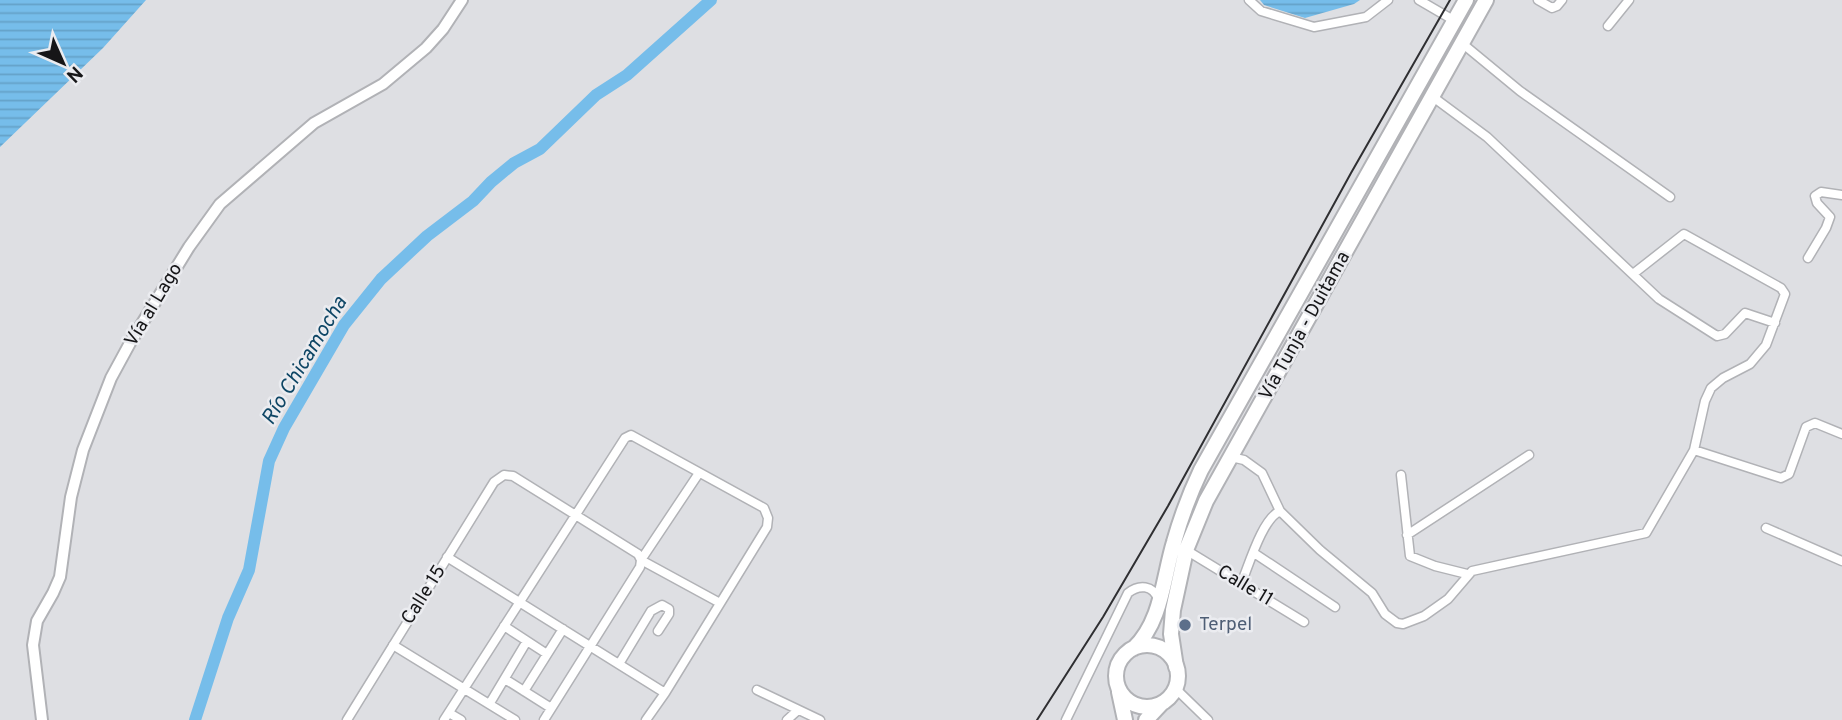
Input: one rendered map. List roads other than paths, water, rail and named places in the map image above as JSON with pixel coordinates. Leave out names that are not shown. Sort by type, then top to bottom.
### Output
[{"type":"highway","name":"Vía Tunja - Duitama","points":[[1134,648],[1150,630],[1182,514],[1201,470],[1466,0]]},
{"type":"highway","name":"Vía Tunja - Duitama","points":[[1176,667],[1171,622],[1186,550],[1206,502],[1486,0]]},
{"type":"highway","points":[[1125,720],[1116,671],[1126,653],[1147,645],[1160,648],[1170,656],[1176,667],[1175,688],[1146,720]]},
{"type":"highway","points":[[1119,690],[1127,700],[1139,706],[1152,707],[1163,702]]},
{"type":"street","name":"Vía al Lago","points":[[42,720],[33,645],[37,621],[60,577],[71,497],[83,450],[111,379],[130,343],[189,247],[220,204],[314,123],[383,84],[426,48],[443,29],[462,0]]},
{"type":"street","points":[[1249,0],[1261,11],[1314,27],[1366,17],[1388,0]]},
{"type":"street","points":[[1419,0],[1455,21]]},
{"type":"street","points":[[1538,0],[1552,8],[1562,0]]},
{"type":"street","points":[[1608,26],[1629,0]]},
{"type":"street","points":[[1463,44],[1520,91],[1670,197]]},
{"type":"street","points":[[1433,97],[1487,136],[1658,299],[1717,336],[1722,336],[1745,313],[1775,323]]},
{"type":"street","points":[[1808,258],[1830,217],[1815,196],[1821,192],[1842,195]]},
{"type":"street","points":[[1231,457],[1244,460],[1262,473],[1280,510],[1320,550],[1372,593],[1385,614],[1397,624],[1424,615],[1448,599],[1467,574],[1476,569],[1646,533],[1694,450],[1705,401],[1711,388],[1754,360],[1766,345],[1785,294],[1784,290],[1684,234],[1633,274]]},
{"type":"street","points":[[1694,450],[1781,478],[1789,474],[1806,427],[1810,424],[1815,423],[1842,435]]},
{"type":"street","points":[[461,720],[446,716],[625,438],[631,435],[764,508],[768,518],[767,527],[666,693],[646,720]]},
{"type":"street","points":[[1407,535],[1529,455]]},
{"type":"street","points":[[544,720],[640,567],[641,560],[699,473]]},
{"type":"street","name":"Calle 15","points":[[347,720],[494,482],[504,475],[513,476],[574,516]]},
{"type":"street","points":[[1401,475],[1408,552],[1413,559],[1467,574]]},
{"type":"street","points":[[1241,584],[1262,533],[1272,516],[1280,510]]},
{"type":"street","points":[[574,516],[638,554],[641,560],[720,603]]},
{"type":"street","points":[[1766,528],[1842,561]]},
{"type":"street","name":"Calle 11","points":[[1186,550],[1304,622]]},
{"type":"street","points":[[1254,553],[1335,607]]},
{"type":"street","points":[[447,557],[666,693]]},
{"type":"street","points":[[1066,720],[1128,593],[1136,587],[1147,588],[1156,594],[1159,601]]},
{"type":"street","points":[[619,664],[651,611],[662,605],[669,610],[669,614],[658,631]]},
{"type":"street","points":[[504,626],[547,654]]},
{"type":"street","points":[[524,691],[563,629]]},
{"type":"street","points":[[490,703],[527,641]]},
{"type":"street","points":[[393,645],[465,687],[510,718]]},
{"type":"street","points":[[505,679],[551,708]]},
{"type":"street","points":[[1175,688],[1208,720]]},
{"type":"street","points":[[757,690],[820,720]]},
{"type":"street","points":[[787,720],[798,710]]},
{"type":"water","points":[[0,0],[146,0],[103,48],[0,147]]},
{"type":"water","points":[[1260,0],[1360,0],[1305,18],[1264,5]]},
{"type":"waterway","name":"Río Chicamocha","points":[[195,720],[228,618],[249,570],[269,461],[284,428],[344,325],[381,279],[427,236],[473,201],[514,163],[540,149],[596,95],[627,75],[711,0]]},
{"type":"railway","points":[[1037,720],[1103,617],[1168,506],[1351,173],[1450,0]]},
{"type":"place","name":"Terpel","points":[[1185,625]]}]
